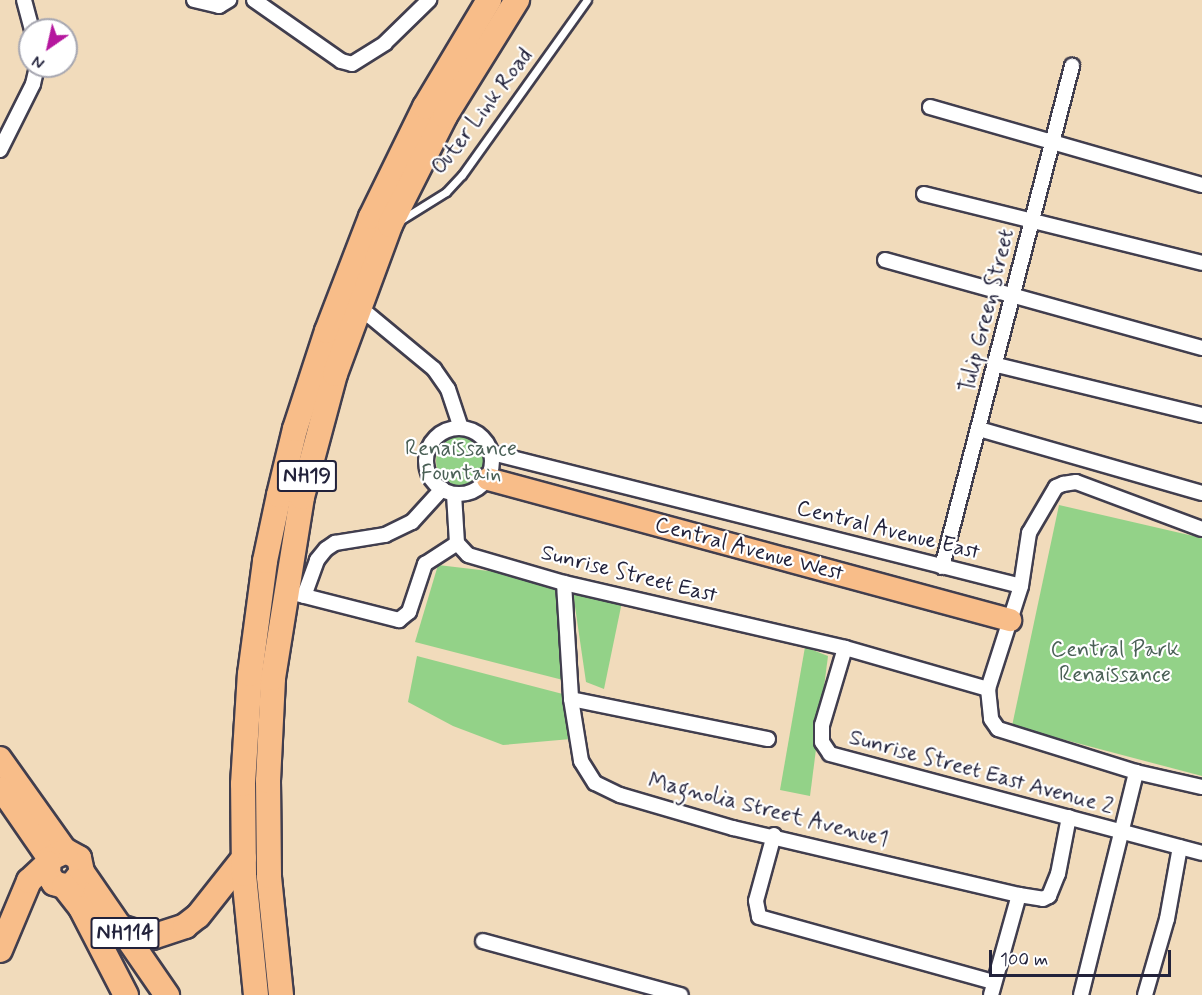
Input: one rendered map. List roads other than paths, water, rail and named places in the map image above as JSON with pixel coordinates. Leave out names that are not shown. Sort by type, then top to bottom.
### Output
[{"type":"highway","name":"NH19","points":[[256,995],[244,858],[243,784],[250,674],[265,561],[295,429],[337,301],[371,217],[425,107],[489,0]]},
{"type":"highway","name":"NH19","points":[[281,995],[269,876],[268,781],[273,678],[294,594],[302,497],[358,306],[390,225],[445,116],[517,0]]},
{"type":"highway","points":[[0,950],[29,881],[54,858]]},
{"type":"highway","name":"NH114","points":[[68,881],[79,858],[54,858],[50,879],[68,881],[120,927],[167,995]]},
{"type":"highway","points":[[120,927],[152,937],[185,926],[198,916],[244,858]]},
{"type":"highway","points":[[18,906],[68,881]]},
{"type":"highway","name":"NH114","points":[[68,881],[126,995]]},
{"type":"main road","name":"Central Avenue West","points":[[488,479],[1010,620]]},
{"type":"main road","points":[[0,758],[54,858]]},
{"type":"main road","points":[[0,788],[54,858]]},
{"type":"street","points":[[24,0],[29,18]]},
{"type":"street","points":[[194,0],[219,6],[229,0]]},
{"type":"street","points":[[254,0],[341,61],[352,64],[385,43],[429,0]]},
{"type":"street","name":"Tulip Green Street","points":[[942,567],[997,365],[1072,66]]},
{"type":"street","points":[[0,150],[34,78]]},
{"type":"street","points":[[930,107],[1202,185]]},
{"type":"street","points":[[924,194],[1202,263]]},
{"type":"street","points":[[885,261],[1202,348]]},
{"type":"street","points":[[358,306],[434,369],[448,389],[461,428]]},
{"type":"street","points":[[997,365],[1202,415]]},
{"type":"street","points":[[461,428],[477,432],[492,453],[488,479],[467,494],[448,492],[432,481],[426,455],[440,434],[461,428]]},
{"type":"street","points":[[979,429],[1202,493]]},
{"type":"street","name":"Central Avenue East","points":[[492,453],[1021,586]]},
{"type":"street","points":[[1202,529],[1076,482],[1056,487],[1029,533],[1021,586],[988,689],[991,719],[1004,734],[1136,772],[1202,787]]},
{"type":"street","points":[[448,492],[457,543],[425,564],[409,612],[399,620],[294,594],[326,549],[335,543],[385,535],[412,522],[448,492]]},
{"type":"street","name":"Sunrise Street East","points":[[457,543],[468,555],[564,583],[845,648],[988,689]]},
{"type":"street","name":"Magnolia Street Avenue1","points":[[564,583],[571,699],[581,761],[595,783],[620,795],[774,836],[1043,899],[1049,896],[1058,874],[1069,817]]},
{"type":"street","name":"Sunrise Street East Avenue 2","points":[[845,648],[822,725],[822,742],[830,754],[1202,853]]},
{"type":"street","points":[[571,699],[768,739]]},
{"type":"street","points":[[1081,995],[1136,772]]},
{"type":"street","points":[[774,836],[756,901],[759,917],[992,988],[1019,895]]},
{"type":"street","points":[[1144,995],[1167,919],[1180,847]]},
{"type":"street","points":[[483,941],[681,995]]},
{"type":"lane","name":"Outer Link Road","points":[[390,225],[446,192],[462,175],[587,0]]},
{"type":"park label","name":"Renaissance Fountain","points":[[461,462]]},
{"type":"park label","name":"Central Park Renaissance","points":[[1115,662]]}]
